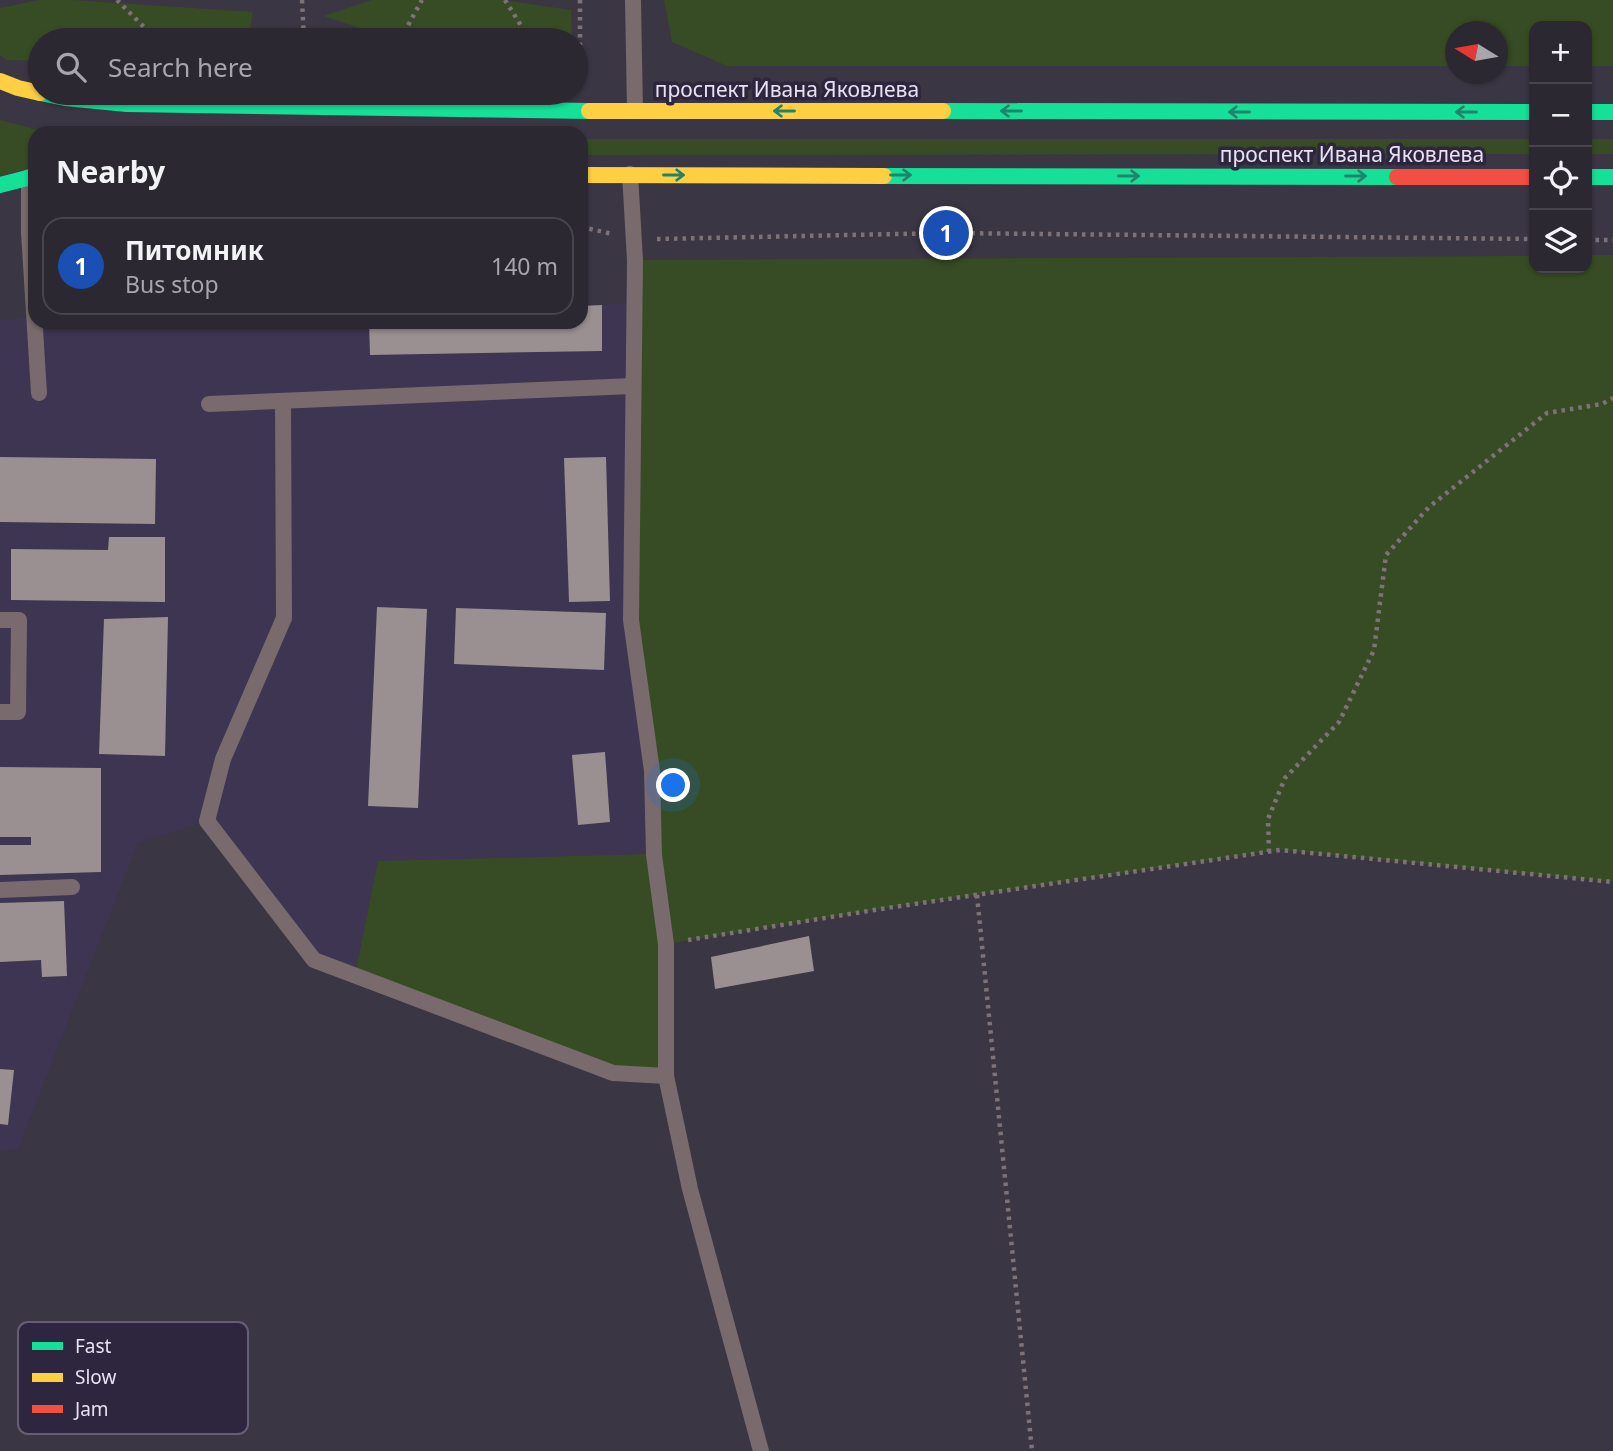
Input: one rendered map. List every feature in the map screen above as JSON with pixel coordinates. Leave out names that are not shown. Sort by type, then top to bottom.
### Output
[{"type":"main road","name":"проспект Ивана Яковлева","points":[[0,81],[28,90]]},
{"type":"main road","name":"проспект Ивана Яковлева","points":[[179,105],[635,111],[1529,112]]},
{"type":"main road","points":[[1592,112],[1613,112]]},
{"type":"main road","name":"проспект Ивана Яковлева","points":[[588,175],[1529,177]]},
{"type":"main road","points":[[0,184],[28,177]]},
{"type":"main road","points":[[1592,177],[1613,177]]},
{"type":"lane","points":[[633,0],[635,111]]},
{"type":"lane","points":[[630,174],[634,239],[631,620],[652,771],[654,855],[666,944],[666,1076],[690,1189],[761,1451]]},
{"type":"lane","points":[[35,329],[39,393]]},
{"type":"lane","points":[[209,404],[633,386]]},
{"type":"lane","points":[[283,401],[284,618],[223,759],[207,821],[314,960],[613,1073],[666,1076]]},
{"type":"lane","points":[[0,620],[19,620],[19,633],[18,712],[0,712]]},
{"type":"lane","points":[[0,890],[72,887]]},
{"type":"path","points":[[117,0],[145,28]]},
{"type":"path","points":[[302,0],[303,28]]},
{"type":"path","points":[[407,28],[422,0]]},
{"type":"path","points":[[505,0],[522,28]]},
{"type":"path","points":[[580,0],[580,28]]},
{"type":"path","points":[[588,229],[634,239],[946,233],[1529,239]]},
{"type":"path","points":[[1592,240],[1613,240]]},
{"type":"path","points":[[1269,852],[1268,819],[1285,778],[1339,722],[1374,650],[1386,555],[1429,507],[1547,413],[1602,404],[1613,398]]},
{"type":"path","points":[[666,944],[1280,850],[1613,882]]},
{"type":"path","points":[[977,895],[1032,1451]]},
{"type":"shaded area","points":[[634,302],[654,855],[355,975],[314,960],[207,821],[138,843],[18,1149],[0,1151],[0,320],[28,318],[28,329],[369,329],[370,355],[602,351],[602,305]]},
{"type":"green space","points":[[39,0],[72,0],[253,12],[250,28],[28,28],[28,61],[6,60],[0,55],[0,8]]},
{"type":"green space","points":[[372,0],[503,0],[571,10],[572,28],[360,28],[324,16]]},
{"type":"green space","points":[[664,0],[1613,0],[1613,66],[1592,66],[1592,21],[1529,21],[1529,66],[1508,66],[1508,21],[1445,21],[1445,66],[727,66],[672,42]]},
{"type":"green space","points":[[0,120],[28,127],[28,169],[0,176]]},
{"type":"green space","points":[[588,139],[1529,139],[1529,154],[588,155]]},
{"type":"green space","points":[[1592,139],[1613,139],[1613,154],[1592,154]]},
{"type":"green space","points":[[1592,255],[1613,255],[1613,882],[1280,850],[887,908],[667,944],[666,1076],[613,1073],[355,975],[378,861],[654,854],[631,620],[635,260],[1529,256],[1529,273],[1592,273]]},
{"type":"building","points":[[602,305],[602,351],[370,355],[369,329],[588,329],[588,306]]},
{"type":"building","points":[[0,457],[156,459],[155,524],[0,522]]},
{"type":"building","points":[[606,457],[610,601],[569,602],[564,458]]},
{"type":"building","points":[[109,537],[165,537],[165,602],[11,600],[11,549],[108,550]]},
{"type":"building","points":[[377,607],[427,609],[418,808],[368,806]]},
{"type":"building","points":[[456,608],[606,613],[604,670],[454,664]]},
{"type":"building","points":[[168,617],[165,756],[99,754],[104,619]]},
{"type":"building","points":[[605,752],[610,822],[578,825],[572,755]]},
{"type":"building","points":[[0,767],[101,768],[101,872],[0,875],[0,845],[31,845],[31,837],[0,837]]},
{"type":"building","points":[[64,901],[67,976],[42,977],[41,960],[0,962],[0,903]]},
{"type":"building","points":[[809,936],[814,971],[715,989],[711,957]]},
{"type":"building","points":[[0,1069],[14,1070],[8,1125],[0,1124]]},
{"type":"traffic: fast","points":[[193,105],[589,111]]},
{"type":"traffic: fast","points":[[943,111],[1529,112]]},
{"type":"traffic: fast","points":[[1592,112],[1613,112]]},
{"type":"traffic: fast","points":[[884,176],[1397,177]]},
{"type":"traffic: fast","points":[[1592,177],[1613,177]]},
{"type":"traffic: fast","points":[[0,185],[28,178]]},
{"type":"traffic: slow","points":[[0,81],[28,90]]},
{"type":"traffic: slow","points":[[589,111],[943,111]]},
{"type":"traffic: slow","points":[[588,175],[884,176]]},
{"type":"traffic: jam","points":[[1397,177],[1529,177]]},
{"type":"place","name":"Питомник","points":[[946,233]]}]
